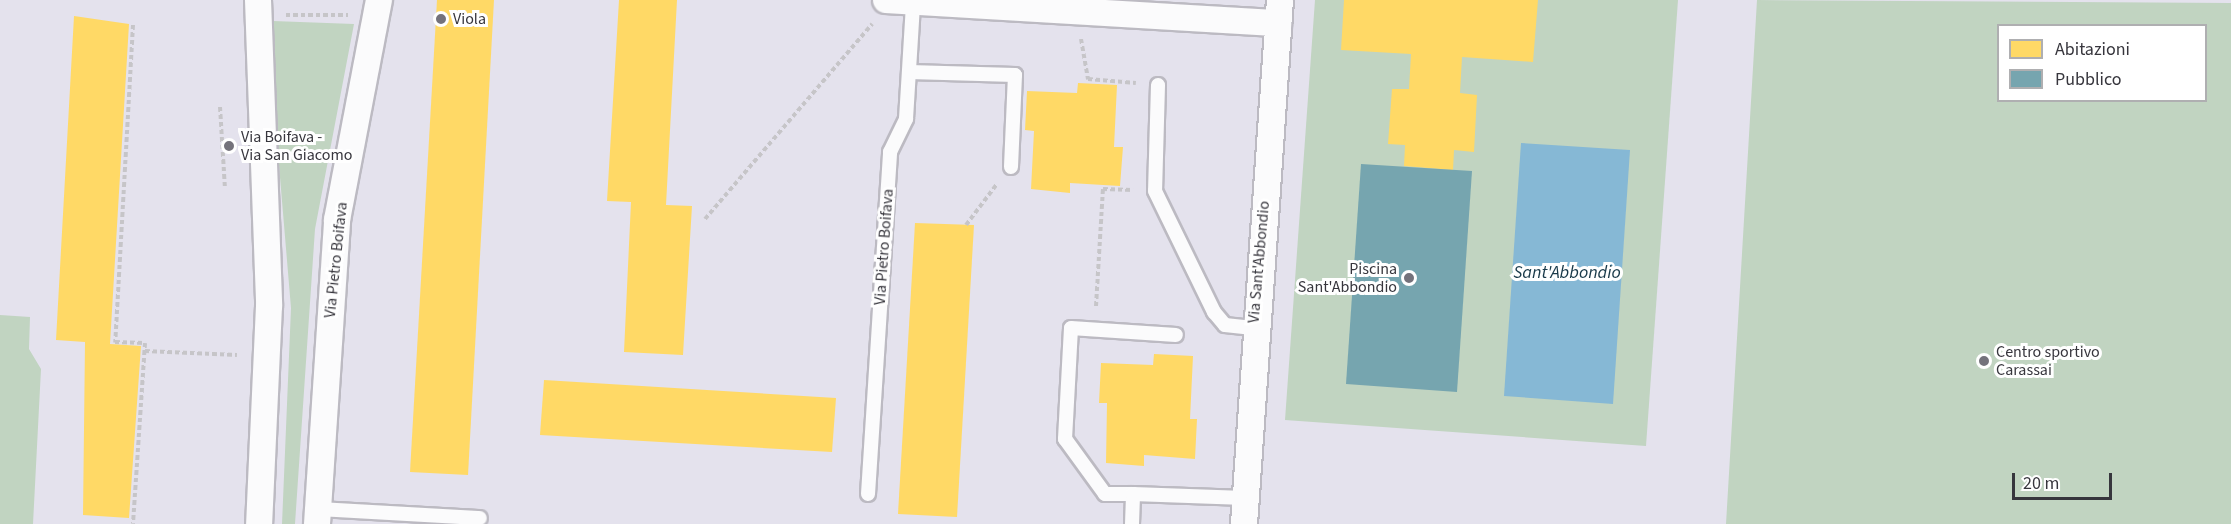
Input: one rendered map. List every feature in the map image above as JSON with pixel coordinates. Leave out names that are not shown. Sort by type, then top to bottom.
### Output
[{"type":"street","name":"Via Pietro Boifava","points":[[317,516],[337,220],[379,0]]},
{"type":"street","points":[[897,1],[1279,12]]},
{"type":"street","points":[[259,524],[269,306],[266,8]]},
{"type":"street","name":"Via Sant'Abbondio","points":[[1244,524],[1253,328],[1279,12]]},
{"type":"lane","name":"Via Pietro Boifava","points":[[868,494],[890,152],[906,119],[909,72],[897,1]]},
{"type":"lane","points":[[909,72],[1015,75],[1011,166]]},
{"type":"lane","points":[[1158,85],[1155,191],[1214,312],[1225,325],[1253,328]]},
{"type":"lane","points":[[1176,335],[1071,328],[1065,439],[1105,494],[1245,498]]},
{"type":"lane","points":[[1132,524],[1133,494]]},
{"type":"lane","points":[[317,516],[480,518]]},
{"type":"path","points":[[705,219],[897,1]]},
{"type":"path","points":[[266,8],[357,15]]},
{"type":"path","points":[[133,25],[115,342],[145,344],[133,524]]},
{"type":"path","points":[[1080,34],[1088,79],[1158,85]]},
{"type":"path","points":[[220,107],[225,189]]},
{"type":"path","points":[[966,225],[1011,166]]},
{"type":"path","points":[[1094,330],[1103,189],[1155,191]]},
{"type":"path","points":[[145,351],[237,355]]},
{"type":"green space","points":[[1315,0],[1678,0],[1646,446],[1285,420]]},
{"type":"green space","name":"Centro sportivo Carassai","points":[[1757,0],[2231,3],[2231,524],[1726,524]]},
{"type":"green space","points":[[273,21],[354,24],[315,229],[295,524],[282,524],[291,308],[273,94]]},
{"type":"green space","points":[[0,315],[30,317],[29,349],[41,369],[33,524],[0,524]]},
{"type":"water","name":"Sant'Abbondio","points":[[1521,143],[1630,150],[1613,404],[1504,396]]},
{"type":"building: Abitazioni","points":[[437,0],[494,0],[468,475],[410,472]]},
{"type":"building: Abitazioni","points":[[619,0],[677,0],[666,205],[692,206],[683,355],[624,352],[631,202],[607,201]]},
{"type":"building: Abitazioni","points":[[1344,0],[1538,0],[1533,62],[1462,57],[1460,93],[1477,95],[1474,152],[1454,150],[1453,170],[1404,166],[1405,145],[1388,144],[1392,89],[1409,89],[1411,54],[1341,50]]},
{"type":"building: Abitazioni","points":[[74,16],[129,24],[110,344],[141,346],[129,518],[83,515],[85,342],[56,340]]},
{"type":"building: Abitazioni","points":[[1078,83],[1117,85],[1114,147],[1123,147],[1120,186],[1070,183],[1070,193],[1031,189],[1034,131],[1025,130],[1027,91],[1077,93]]},
{"type":"building: Abitazioni","points":[[915,223],[974,225],[957,517],[898,514]]},
{"type":"building: Abitazioni","points":[[1154,354],[1193,356],[1190,419],[1197,419],[1195,459],[1144,455],[1144,466],[1106,463],[1107,403],[1099,403],[1101,363],[1153,365]]},
{"type":"building: Abitazioni","points":[[544,380],[836,398],[832,452],[540,435]]},
{"type":"building: Pubblico","name":"Piscina Sant'Abbondio","points":[[1361,164],[1472,171],[1457,392],[1346,384]]},
{"type":"place","name":"Viola","points":[[441,19]]},
{"type":"place","name":"Via Boifava - Via San Giacomo","points":[[229,146]]},
{"type":"place","name":"Piscina Sant'Abbondio","points":[[1409,278]]},
{"type":"place","name":"Centro sportivo Carassai","points":[[1984,361]]}]
